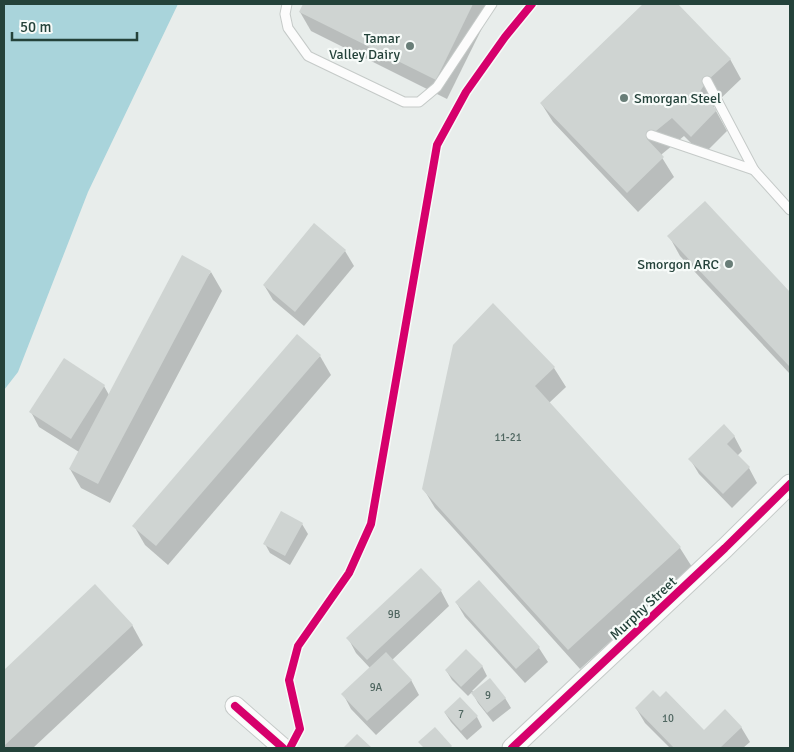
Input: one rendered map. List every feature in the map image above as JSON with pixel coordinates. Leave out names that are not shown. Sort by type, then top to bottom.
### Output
[{"type":"street","name":"Murphy Street","points":[[512,748],[725,548],[790,484]]},
{"type":"street","points":[[235,706],[283,748]]},
{"type":"lane","points":[[286,4],[285,14],[288,28],[308,56],[404,102],[419,102],[437,87],[492,4]]},
{"type":"lane","points":[[707,81],[754,170],[790,210]]},
{"type":"lane","points":[[651,135],[754,170]]},
{"type":"water","points":[[4,4],[178,4],[88,192],[18,372],[4,390]]},
{"type":"building","name":"Tamar Valley Dairy","points":[[303,4],[473,4],[436,80],[299,12]]},
{"type":"building","name":"Smorgan Steel","points":[[643,4],[678,4],[731,59],[707,81],[699,93],[717,110],[691,137],[672,118],[651,135],[647,139],[664,157],[627,193],[540,103]]},
{"type":"building","name":"Smorgon ARC","points":[[705,201],[790,292],[789,366],[667,236]]},
{"type":"building","points":[[314,223],[346,250],[295,312],[263,285]]},
{"type":"building","points":[[182,255],[211,271],[98,484],[69,469]]},
{"type":"building","points":[[493,303],[555,367],[535,386],[681,547],[568,650],[422,489],[453,345]]},
{"type":"building","points":[[297,334],[321,355],[156,546],[132,526]]},
{"type":"building","points":[[64,358],[105,385],[71,439],[29,412]]},
{"type":"building","points":[[724,424],[735,436],[727,444],[750,467],[723,494],[688,459]]},
{"type":"building","points":[[281,511],[303,523],[285,556],[263,544]]},
{"type":"building","points":[[421,568],[442,590],[367,660],[346,638]]},
{"type":"building","points":[[479,580],[540,647],[516,669],[455,602]]},
{"type":"building","points":[[95,584],[133,625],[4,746],[4,670]]},
{"type":"building","points":[[466,649],[483,666],[461,687],[445,670]]},
{"type":"building","points":[[386,652],[412,680],[367,721],[341,694]]},
{"type":"building","points":[[490,678],[506,698],[487,713],[471,693]]},
{"type":"building","points":[[653,690],[660,697],[666,691],[704,730],[725,709],[742,727],[720,748],[674,748],[635,708]]},
{"type":"building","points":[[460,697],[478,716],[461,731],[444,712]]},
{"type":"building","points":[[435,727],[452,746],[450,748],[424,748],[418,742]]},
{"type":"building","points":[[357,734],[372,748],[343,748]]},
{"type":"cycle path","points":[[290,748],[300,729],[289,680],[298,646],[349,573],[371,524],[437,145],[466,92],[505,37],[532,4]]},
{"type":"cycle path","points":[[512,748],[725,548],[790,484]]},
{"type":"cycle path","points":[[235,706],[283,748]]},
{"type":"place","name":"Tamar Valley Dairy","points":[[410,46]]},
{"type":"place","name":"Smorgan Steel","points":[[624,98]]},
{"type":"place","name":"Smorgon ARC","points":[[729,264]]}]
